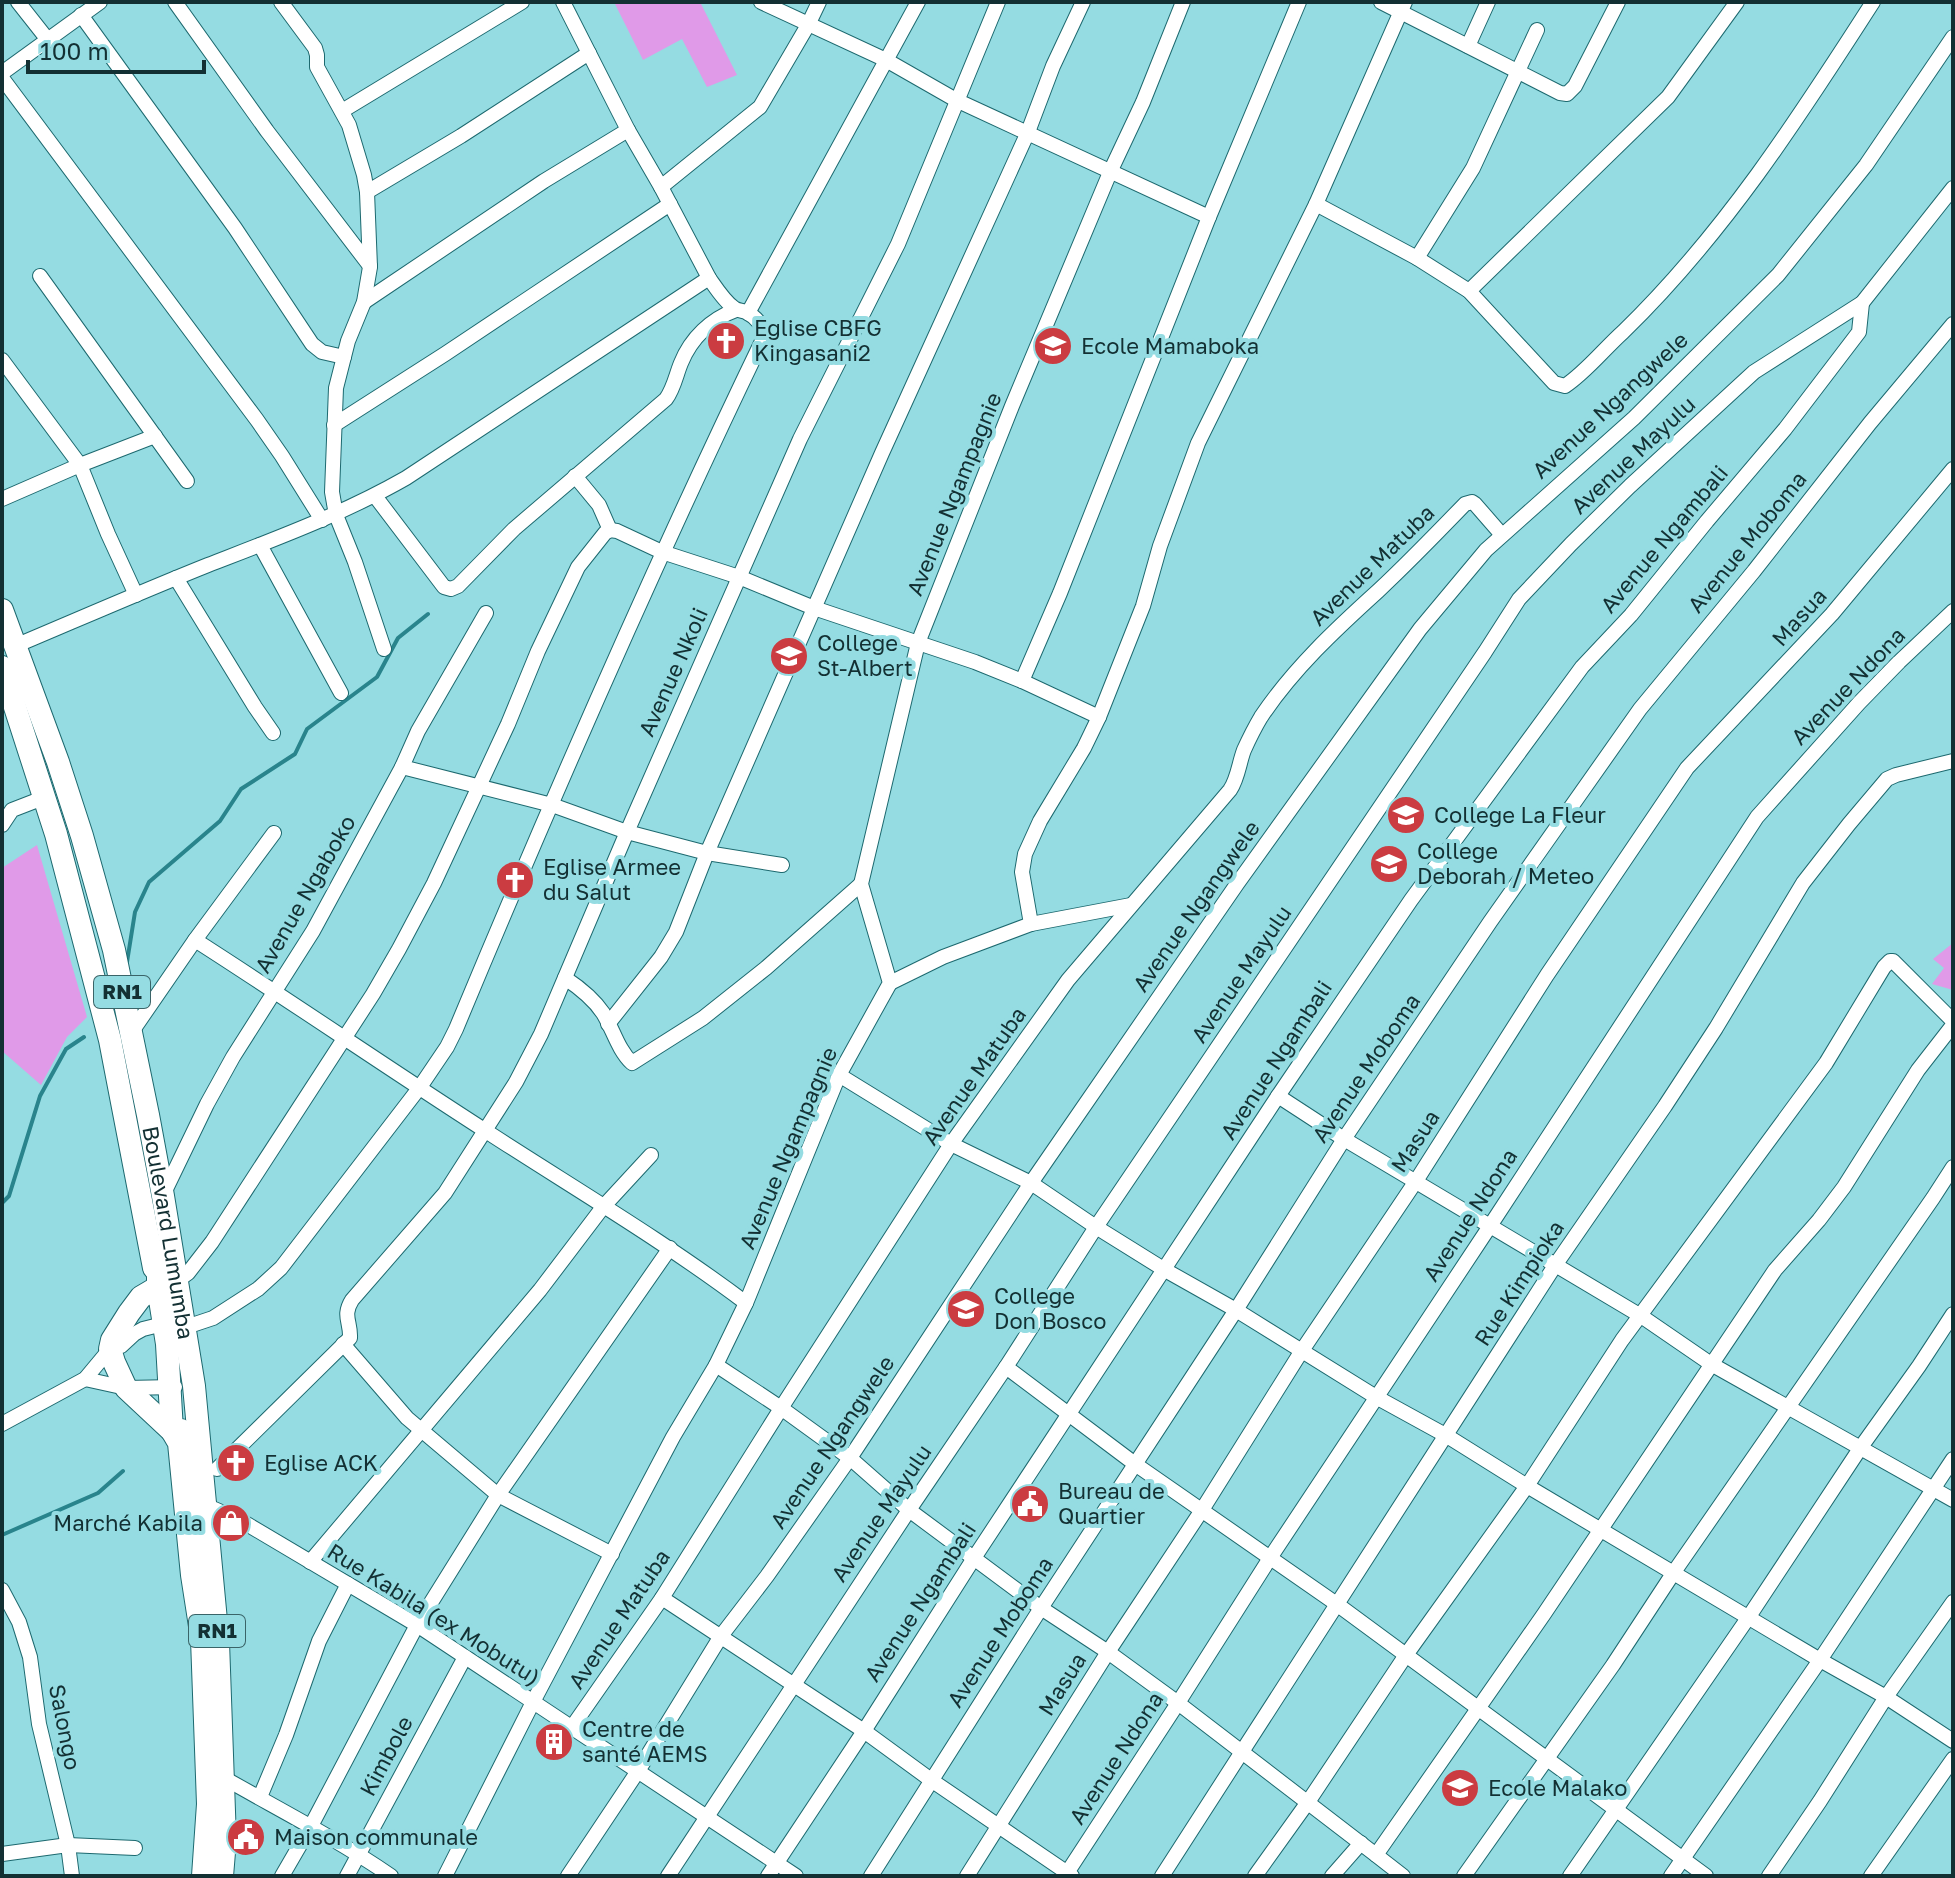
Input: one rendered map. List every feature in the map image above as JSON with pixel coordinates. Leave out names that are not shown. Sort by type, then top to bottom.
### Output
[{"type":"highway","name":"Boulevard Lumumba","points":[[2,610],[58,762],[114,950],[163,1196],[173,1324],[194,1386],[218,1642],[215,1778],[208,1804],[203,1876]]},
{"type":"highway","name":"Boulevard Lumumba","points":[[2,667],[56,834],[110,1040],[154,1268],[168,1284]]},
{"type":"highway","points":[[168,1284],[141,1297],[112,1340],[110,1349],[126,1388],[172,1431],[198,1429]]},
{"type":"highway","name":"Boulevard Lumumba","points":[[173,1324],[167,1344],[172,1431],[179,1443],[215,1778],[225,1840],[222,1876]]},
{"type":"street","points":[[18,2],[48,40]]},
{"type":"street","points":[[100,2],[2,75],[329,517],[359,575],[384,649]]},
{"type":"street","points":[[175,2],[370,267]]},
{"type":"street","points":[[281,2],[315,48],[317,67],[342,111],[355,144],[367,192],[370,267],[364,302],[336,388],[329,517]]},
{"type":"street","points":[[342,111],[522,2]]},
{"type":"street","points":[[2,1424],[85,1379],[110,1349],[121,1346],[143,1329],[195,1324],[213,1318],[258,1289],[281,1268],[420,1087],[456,1029],[662,552],[764,337],[762,326],[709,278],[563,2]]},
{"type":"street","points":[[761,2],[886,60],[956,100],[1209,217]]},
{"type":"street","points":[[661,187],[755,113],[819,2]]},
{"type":"street","points":[[375,496],[444,587],[451,589],[462,582],[514,529],[666,399],[691,342],[700,332],[742,311],[918,2]]},
{"type":"street","name":"Avenue Nkoli","points":[[348,1337],[346,1318],[352,1300],[445,1193],[516,1082],[541,1034],[800,439],[898,244],[998,2]]},
{"type":"street","points":[[608,1024],[661,957],[676,932],[707,853],[814,608],[1028,132],[1053,66],[1083,2]]},
{"type":"street","name":"Avenue Ngampagnie","points":[[445,1876],[673,1437],[716,1365],[746,1303],[839,1075],[890,983],[861,884],[918,643],[1012,406],[1183,2]]},
{"type":"street","points":[[1022,681],[1299,2]]},
{"type":"street","points":[[1381,2],[1402,7],[1468,46],[1567,94],[1572,91],[1618,2]]},
{"type":"street","points":[[1468,46],[1488,2]]},
{"type":"street","points":[[1469,291],[1668,97],[1737,2]]},
{"type":"street","points":[[1316,204],[1417,258],[1469,291],[1554,383],[1565,386],[1645,310],[1713,235],[1776,149],[1873,2]]},
{"type":"street","points":[[1031,924],[1022,872],[1025,854],[1040,821],[1099,717],[1143,606],[1160,546],[1198,443],[1316,204],[1402,7]]},
{"type":"street","points":[[81,15],[235,228],[312,344],[322,352],[344,357]]},
{"type":"street","points":[[1417,258],[1473,168],[1537,30]]},
{"type":"street","name":"Avenue Ngangwele","points":[[568,1876],[638,1771],[721,1636],[850,1458],[1031,1183],[1237,884],[1420,629],[1502,535],[1634,418],[1786,266],[1866,165],[1953,37]]},
{"type":"street","points":[[367,192],[461,136],[589,53]]},
{"type":"street","points":[[364,302],[544,181],[628,130]]},
{"type":"street","name":"Avenue Mayulu","points":[[668,1876],[1096,1227],[1519,599],[1630,486],[1754,372],[1862,303],[1953,188]]},
{"type":"street","points":[[334,425],[670,204]]},
{"type":"street","points":[[40,276],[187,481]]},
{"type":"street","points":[[15,646],[375,496],[709,278]]},
{"type":"street","name":"Avenue Ngambali","points":[[768,1876],[1278,1096],[1411,900],[1582,667],[1631,615],[1785,429],[1859,332],[1862,303]]},
{"type":"street","name":"Avenue Moboma","points":[[871,1876],[1344,1139],[1490,922],[1640,709],[1953,324]]},
{"type":"street","points":[[2,360],[80,465],[136,595]]},
{"type":"street","points":[[2,499],[155,436]]},
{"type":"street","name":"Masua","points":[[967,1876],[1301,1352],[1416,1181],[1547,975],[1687,768],[1832,614],[1953,469]]},
{"type":"street","points":[[575,476],[599,505],[610,530]]},
{"type":"street","name":"Avenue Matuba","points":[[572,1727],[662,1598],[951,1144],[1068,980],[1230,790],[1260,719],[1296,673],[1348,617],[1465,504],[1472,502],[1502,535]]},
{"type":"street","points":[[168,1284],[197,1263],[212,1242],[373,994],[420,910],[480,786],[578,567],[605,533],[617,531],[662,552],[739,577],[814,608],[1022,681],[1099,717]]},
{"type":"street","points":[[260,545],[341,693]]},
{"type":"street","points":[[176,578],[273,733]]},
{"type":"street","name":"Avenue Ndona","points":[[1068,1875],[1270,1558],[1757,817],[1859,703],[1953,611]]},
{"type":"street","name":"Avenue Ngaboko","points":[[163,1196],[233,1057],[313,931],[402,767],[418,731],[486,613]]},
{"type":"street","name":"Rue Kimpioka","points":[[1162,1876],[1556,1264],[1707,1041],[1803,883],[1887,779],[1953,761]]},
{"type":"street","points":[[402,767],[552,805],[627,832],[707,853],[782,865]]},
{"type":"street","points":[[2,825],[12,810],[43,798]]},
{"type":"street","points":[[131,1033],[274,833]]},
{"type":"street","points":[[565,978],[589,995],[632,1063],[703,1018],[766,968],[861,884]]},
{"type":"street","points":[[890,983],[943,957],[1031,924],[1131,905]]},
{"type":"street","points":[[195,940],[485,1131],[670,1248],[746,1303]]},
{"type":"street","points":[[1255,1876],[1406,1655],[1527,1486],[1604,1367],[1826,1063],[1886,963],[1893,961],[1953,1023],[1918,1070],[1844,1187],[1775,1270],[1544,1614],[1376,1855]]},
{"type":"street","points":[[839,1075],[951,1144],[1031,1183],[1165,1270],[1886,1697],[1953,1741]]},
{"type":"street","points":[[1278,1096],[1344,1139],[1641,1316],[1711,1364],[1953,1500]]},
{"type":"street","points":[[310,1562],[540,1290],[603,1207],[651,1155]]},
{"type":"street","points":[[1464,1876],[1613,1665],[1953,1167]]},
{"type":"street","points":[[282,1876],[417,1625],[498,1495],[670,1248]]},
{"type":"street","points":[[1570,1876],[1953,1314]]},
{"type":"street","points":[[217,1469],[348,1337],[407,1418],[498,1495],[612,1554]]},
{"type":"street","points":[[716,1365],[850,1458],[909,1510],[1041,1608],[1178,1703],[1403,1876]]},
{"type":"street","points":[[1006,1367],[1135,1464],[1338,1605],[1706,1876]]},
{"type":"street","points":[[85,1379],[126,1388],[194,1386]]},
{"type":"street","points":[[1671,1876],[1820,1660],[1953,1459]]},
{"type":"street","name":"Rue Kabila (ex Mobutu)","points":[[206,1501],[212,1508],[240,1520],[417,1625],[796,1876]]},
{"type":"street","points":[[260,1797],[299,1701],[319,1641],[348,1584]]},
{"type":"street","name":"Salongo","points":[[2,1590],[19,1622],[30,1657],[39,1724],[68,1845],[72,1876]]},
{"type":"street","points":[[662,1598],[864,1731],[1068,1875]]},
{"type":"street","points":[[1769,1876],[1886,1697],[1953,1602]]},
{"type":"street","name":"Kimbole","points":[[347,1876],[465,1657]]},
{"type":"street","points":[[1871,1876],[1953,1759]]},
{"type":"street","points":[[215,1778],[260,1797],[391,1876]]},
{"type":"street","points":[[1332,1876],[1361,1843]]},
{"type":"street","points":[[2,1854],[68,1845],[135,1848]]},
{"type":"shaded area","points":[[614,2],[700,2],[737,75],[707,87],[682,39],[643,60]]},
{"type":"shaded area","points":[[37,845],[87,1017],[67,1037],[41,1085],[2,1051],[2,868]]},
{"type":"shaded area","points":[[1953,943],[1953,990],[1932,984],[1944,968],[1933,959]]},
{"type":"waterway","points":[[127,962],[135,912],[149,882],[220,821],[241,789],[295,754],[307,729],[377,677],[398,638],[428,614]]},
{"type":"waterway","points":[[2,1203],[9,1196],[40,1096],[66,1049],[84,1037]]},
{"type":"waterway","points":[[2,1535],[98,1493],[123,1471]]},
{"type":"place","name":"Eglise CBFG Kingasani2","points":[[726,341]]},
{"type":"place","name":"Ecole Mamaboka","points":[[1053,346]]},
{"type":"place","name":"College St-Albert","points":[[789,656]]},
{"type":"place","name":"College La Fleur","points":[[1406,815]]},
{"type":"place","name":"College Deborah / Meteo","points":[[1389,864]]},
{"type":"place","name":"Eglise Armee du Salut","points":[[515,880]]},
{"type":"place","name":"College Don Bosco","points":[[966,1309]]},
{"type":"place","name":"Eglise ACK","points":[[236,1463]]},
{"type":"place","name":"Bureau de Quartier","points":[[1030,1504]]},
{"type":"place","name":"Marché Kabila","points":[[231,1523]]},
{"type":"place","name":"Centre de santé AEMS","points":[[554,1742]]},
{"type":"place","name":"Ecole Malako","points":[[1460,1788]]},
{"type":"place","name":"Maison communale","points":[[246,1837]]}]
